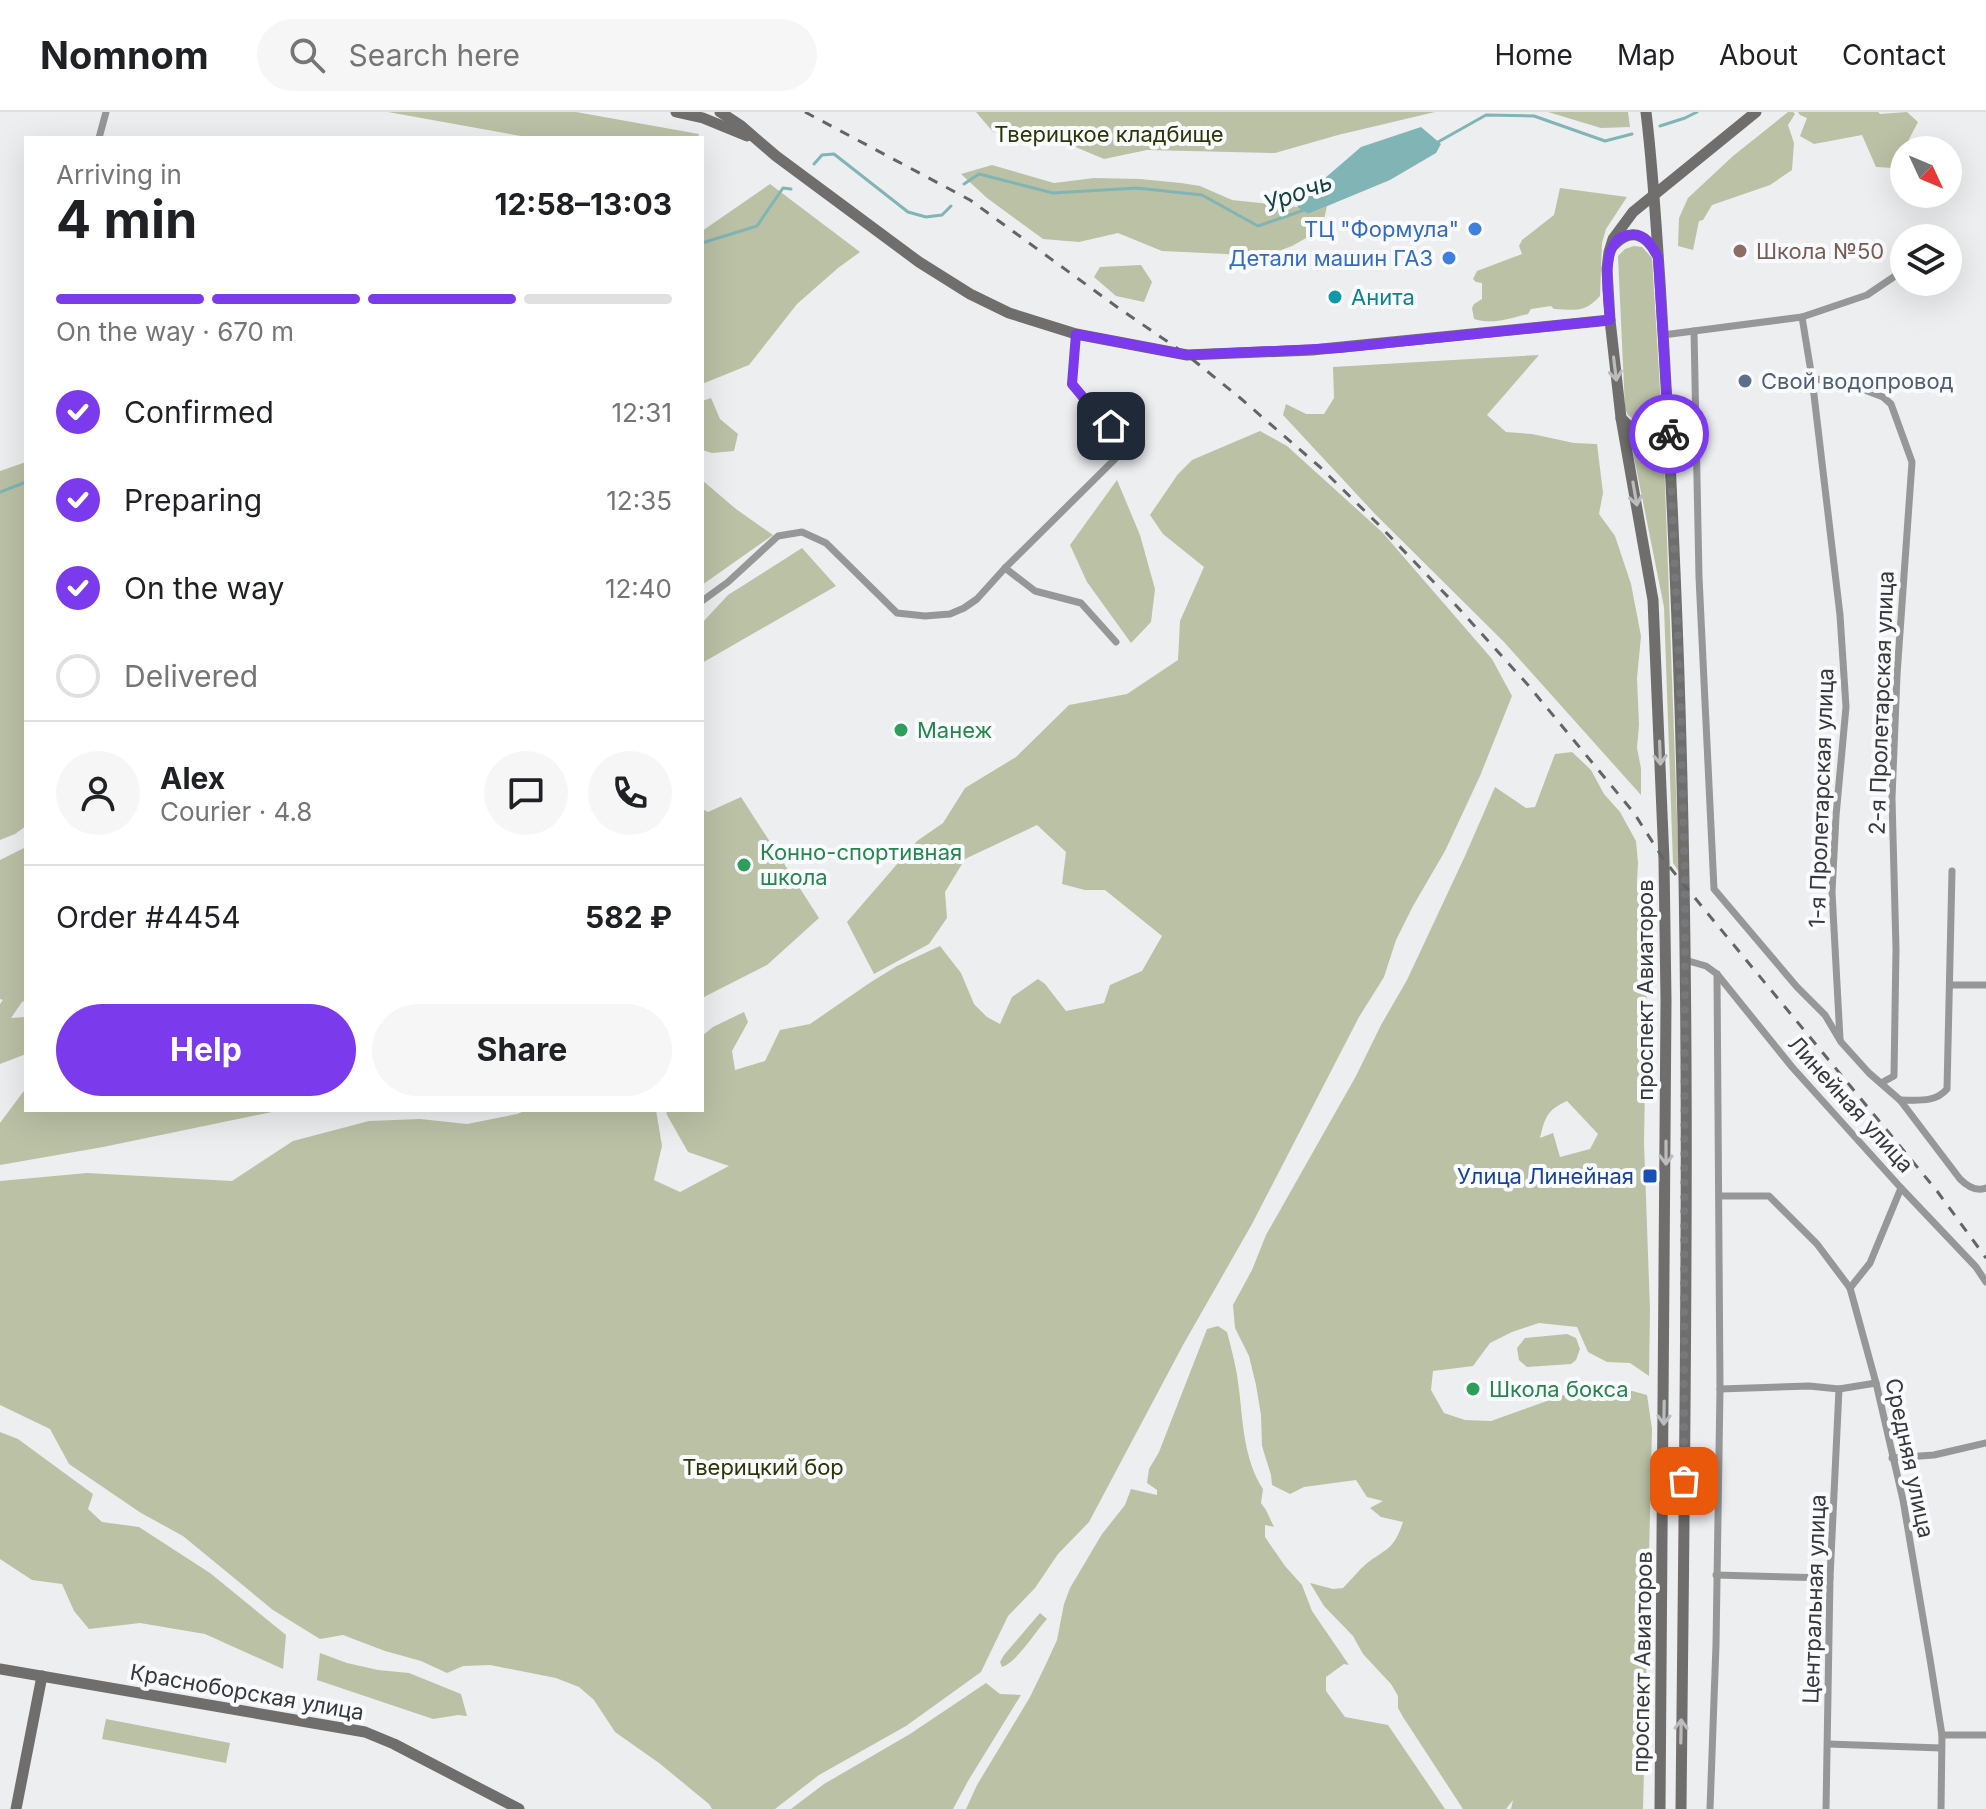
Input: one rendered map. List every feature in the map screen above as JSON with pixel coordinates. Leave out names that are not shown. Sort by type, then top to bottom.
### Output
[{"type":"main road","points":[[676,112],[703,118],[755,139]]},
{"type":"main road","points":[[720,112],[919,262],[970,294],[1009,313],[1076,334],[1187,355],[1328,349],[1610,320]]},
{"type":"main road","name":"проспект Авиаторов","points":[[1646,112],[1655,193],[1680,680],[1685,960],[1681,1809]]},
{"type":"main road","points":[[1655,193],[1756,112]]},
{"type":"main road","name":"проспект Авиаторов","points":[[1655,193],[1619,229],[1609,252],[1607,269],[1621,418],[1653,600],[1664,860],[1666,1031],[1660,1809]]},
{"type":"main road","points":[[1609,252],[1620,239],[1633,234],[1651,244],[1658,257]]},
{"type":"main road","points":[[1621,418],[1632,430],[1651,432],[1665,422],[1668,412]]},
{"type":"main road","name":"Красноборская улица","points":[[0,1669],[365,1732],[519,1809]]},
{"type":"main road","points":[[16,1809],[42,1676]]},
{"type":"street","points":[[100,136],[106,112]]},
{"type":"street","points":[[1663,335],[1802,317],[1867,295],[1890,279]]},
{"type":"street","name":"1-я Пролетарская улица","points":[[1802,317],[1840,615],[1846,707],[1832,892],[1841,1042]]},
{"type":"street","points":[[1694,331],[1699,577],[1714,889],[1797,987],[1825,1015],[1841,1042],[1900,1100],[1960,1179],[1974,1189],[1986,1188]]},
{"type":"street","points":[[704,600],[778,536],[802,532],[826,543],[897,613],[925,616],[950,614],[977,599],[1116,458],[1117,443],[1111,426],[1072,384],[1076,334]]},
{"type":"street","name":"2-я Пролетарская улица","points":[[1812,378],[1883,397],[1891,404],[1912,462],[1892,798],[1896,949],[1894,1076],[1881,1083]]},
{"type":"street","points":[[1005,568],[1035,591],[1081,603],[1116,642]]},
{"type":"street","points":[[1900,1100],[1934,1099],[1947,1089],[1952,871]]},
{"type":"street","name":"Линейная улица","points":[[1685,960],[1706,966],[1717,974],[1792,1067],[1976,1267],[1986,1282]]},
{"type":"street","points":[[1710,1809],[1715,1700],[1720,1389],[1717,974]]},
{"type":"street","points":[[1950,985],[1986,985]]},
{"type":"street","points":[[1850,1288],[1870,1263],[1901,1188]]},
{"type":"street","name":"Средняя улица","points":[[1719,1196],[1769,1196],[1817,1244],[1850,1288],[1903,1500],[1942,1735],[1941,1809]]},
{"type":"street","points":[[1720,1389],[1809,1386],[1839,1389],[1876,1383]]},
{"type":"street","name":"Центральная улица","points":[[1826,1809],[1830,1578],[1839,1389]]},
{"type":"street","points":[[1892,1458],[1934,1455],[1986,1443]]},
{"type":"street","points":[[1716,1575],[1830,1578]]},
{"type":"street","points":[[1942,1735],[1986,1735]]},
{"type":"street","points":[[1828,1744],[1941,1748]]},
{"type":"green space","points":[[388,112],[576,112],[699,134],[698,136],[521,136]]},
{"type":"green space","name":"Тверицкое кладбище","points":[[976,112],[1435,112],[1275,153],[1147,150],[1104,159],[1053,139],[993,132]]},
{"type":"green space","points":[[1548,112],[1628,112],[1630,127],[1601,128]]},
{"type":"green space","points":[[1788,112],[1795,114],[1788,125],[1794,143],[1792,170],[1770,185],[1712,205],[1703,220],[1699,221],[1693,250],[1678,246],[1679,218],[1688,198],[1733,156]]},
{"type":"green space","points":[[1798,112],[1907,112],[1918,122],[1911,136],[1890,136],[1890,168],[1876,167],[1862,135],[1814,144],[1800,136],[1807,118]]},
{"type":"green space","points":[[992,165],[1054,183],[1094,178],[1140,179],[1200,186],[1232,200],[1297,207],[1308,214],[1327,206],[1322,229],[1292,246],[1260,258],[1162,251],[1118,233],[1079,242],[1043,239],[987,198],[961,174]]},
{"type":"green space","points":[[770,184],[860,252],[797,304],[749,365],[704,383],[704,230]]},
{"type":"green space","points":[[1560,188],[1627,197],[1606,229],[1602,243],[1600,296],[1580,309],[1554,309],[1551,306],[1531,309],[1528,314],[1501,320],[1474,319],[1472,308],[1482,299],[1482,283],[1473,279],[1477,271],[1522,254],[1519,246],[1522,240],[1554,215]]},
{"type":"green space","points":[[1634,246],[1642,247],[1652,258],[1661,405],[1653,418],[1639,423],[1625,409],[1618,256]]},
{"type":"green space","points":[[1141,265],[1152,282],[1144,302],[1116,296],[1094,277],[1100,267]]},
{"type":"green space","points":[[1539,355],[1487,415],[1506,432],[1597,444],[1603,493],[1599,514],[1615,536],[1631,584],[1641,636],[1637,678],[1637,748],[1641,795],[1504,642],[1375,514],[1283,415],[1286,404],[1306,414],[1324,414],[1334,398],[1333,367]]},
{"type":"green space","points":[[711,398],[720,419],[738,434],[734,451],[704,451],[704,400]]},
{"type":"green space","points":[[1663,430],[1679,872],[1673,863],[1664,607],[1629,432],[1642,435]]},
{"type":"green space","name":"Тверицкий бор","points":[[1260,431],[1287,446],[1382,532],[1492,659],[1512,696],[1445,851],[1396,940],[1384,977],[1359,1017],[1252,1224],[1183,1345],[1089,1522],[1058,1554],[1035,1588],[1008,1616],[981,1672],[906,1726],[819,1775],[775,1809],[712,1809],[659,1763],[615,1732],[594,1700],[579,1687],[556,1678],[490,1665],[463,1666],[447,1673],[343,1635],[320,1639],[273,1610],[183,1536],[141,1513],[69,1464],[50,1429],[0,1405],[0,1181],[87,1173],[232,1181],[293,1141],[369,1121],[420,1119],[467,1124],[522,1112],[656,1112],[662,1146],[654,1180],[680,1192],[729,1166],[688,1152],[666,1112],[704,1112],[704,1034],[744,1012],[748,1022],[732,1051],[735,1070],[765,1061],[780,1030],[810,1024],[897,966],[940,946],[961,973],[974,1004],[1000,1024],[1012,997],[1038,979],[1066,1011],[1104,1003],[1110,985],[1142,971],[1162,936],[1105,890],[1085,890],[1062,884],[1066,852],[1037,825],[965,859],[945,892],[947,918],[929,944],[874,974],[847,922],[917,841],[943,823],[965,788],[1016,757],[1069,705],[1127,694],[1178,660],[1180,621],[1204,567],[1163,534],[1150,515],[1178,474],[1192,460]]},
{"type":"green space","points":[[24,463],[24,827],[0,840],[0,471]]},
{"type":"green space","points":[[1117,480],[1140,535],[1155,589],[1151,622],[1131,643],[1087,582],[1070,545]]},
{"type":"green space","points":[[704,482],[736,509],[773,535],[704,584]]},
{"type":"green space","points":[[802,548],[836,586],[704,662],[704,621],[728,595]]},
{"type":"green space","points":[[1572,752],[1591,770],[1604,794],[1620,812],[1636,841],[1637,882],[1648,913],[1644,1143],[1650,1309],[1649,1376],[1630,1363],[1607,1362],[1588,1352],[1577,1327],[1539,1323],[1490,1343],[1473,1366],[1433,1371],[1431,1390],[1444,1413],[1465,1420],[1491,1421],[1603,1383],[1647,1395],[1652,1429],[1643,1809],[1511,1809],[1513,1800],[1506,1809],[1463,1809],[1403,1717],[1398,1708],[1398,1696],[1391,1684],[1363,1654],[1353,1636],[1324,1606],[1310,1583],[1333,1589],[1343,1588],[1366,1564],[1393,1544],[1403,1522],[1381,1517],[1370,1508],[1383,1501],[1367,1497],[1356,1480],[1304,1487],[1290,1494],[1272,1485],[1262,1446],[1256,1385],[1249,1356],[1235,1328],[1233,1305],[1266,1235],[1407,980],[1495,787],[1526,808],[1535,807],[1555,754]],"holes":[[[1567,1101],[1598,1134],[1590,1149],[1560,1157],[1553,1133],[1540,1138],[1548,1115]]]},
{"type":"green space","name":"Конно-спортивная школа","points":[[741,797],[819,918],[767,965],[704,997],[704,810],[708,812]]},
{"type":"green space","points":[[24,848],[24,1001],[11,1018],[24,1017],[24,1055],[0,1064],[0,1004],[3,1000],[0,999],[0,860]]},
{"type":"green space","points":[[23,1092],[24,1112],[272,1112],[0,1165],[0,1123]]},
{"type":"green space","points":[[1218,1326],[1227,1332],[1237,1375],[1248,1454],[1263,1489],[1261,1503],[1274,1527],[1265,1525],[1265,1537],[1302,1585],[1312,1611],[1349,1665],[1344,1664],[1326,1677],[1326,1691],[1345,1717],[1388,1725],[1445,1809],[966,1809],[1030,1697],[1057,1640],[1070,1588],[1102,1534],[1125,1505],[1131,1489],[1157,1495],[1157,1490],[1147,1483],[1149,1469],[1159,1452],[1207,1329]]},
{"type":"green space","points":[[1567,1334],[1576,1338],[1580,1349],[1571,1364],[1527,1367],[1519,1360],[1517,1348],[1525,1338]]},
{"type":"green space","points":[[0,1432],[18,1439],[93,1494],[88,1509],[102,1522],[139,1527],[210,1573],[286,1635],[283,1669],[205,1634],[140,1623],[89,1629],[74,1611],[62,1584],[32,1580],[0,1559]]},
{"type":"green space","points":[[1040,1613],[1047,1619],[1020,1653],[1002,1667],[1000,1662],[1004,1655]]},
{"type":"green space","points":[[320,1653],[378,1670],[409,1673],[461,1694],[467,1716],[433,1719],[317,1680]]},
{"type":"green space","points":[[986,1683],[1000,1694],[1021,1695],[953,1809],[791,1809],[824,1784],[910,1734]]},
{"type":"green space","points":[[106,1719],[230,1743],[226,1763],[102,1739]]},
{"type":"water","points":[[1421,127],[1441,144],[1436,153],[1390,180],[1308,214],[1297,207],[1361,147]]},
{"type":"waterway","name":"Урочь","points":[[1660,126],[1697,112]]},
{"type":"waterway","name":"Урочь","points":[[1438,142],[1486,115],[1534,116],[1605,141],[1632,134]]},
{"type":"waterway","name":"Урочь","points":[[814,164],[822,155],[834,154],[908,212],[926,217],[942,215],[951,206]]},
{"type":"waterway","name":"Урочь","points":[[964,184],[979,174],[1053,193],[1137,188],[1202,195],[1258,226],[1307,209]]},
{"type":"waterway","name":"Урочь","points":[[704,242],[757,226],[783,188],[791,189]]},
{"type":"waterway","name":"Урочь","points":[[0,492],[24,483]]},
{"type":"railway","points":[[805,112],[970,200],[1187,355],[1320,467],[1452,601],[1528,685],[1634,813],[1685,886],[1937,1191],[1986,1258]]},
{"type":"way so far","points":[[1669,434],[1685,886],[1684,1481]]},
{"type":"place","name":"ТЦ \"Формула\"","points":[[1475,229]]},
{"type":"place","name":"Школа №50","points":[[1740,251]]},
{"type":"place","name":"Детали машин ГАЗ","points":[[1449,258]]},
{"type":"place","name":"Анита","points":[[1335,297]]},
{"type":"place","name":"Свой водопровод","points":[[1745,381]]},
{"type":"place","name":"Манеж","points":[[901,730]]},
{"type":"place","name":"Конно-спортивная школа","points":[[744,865]]},
{"type":"place","name":"Улица Линейная","points":[[1650,1176]]},
{"type":"place","name":"Школа бокса","points":[[1473,1389]]},
{"type":"route","points":[[1111,426],[1072,384],[1076,334],[1187,355],[1339,348],[1610,320],[1609,252],[1620,239],[1633,234],[1651,244],[1658,257],[1669,434]]}]
